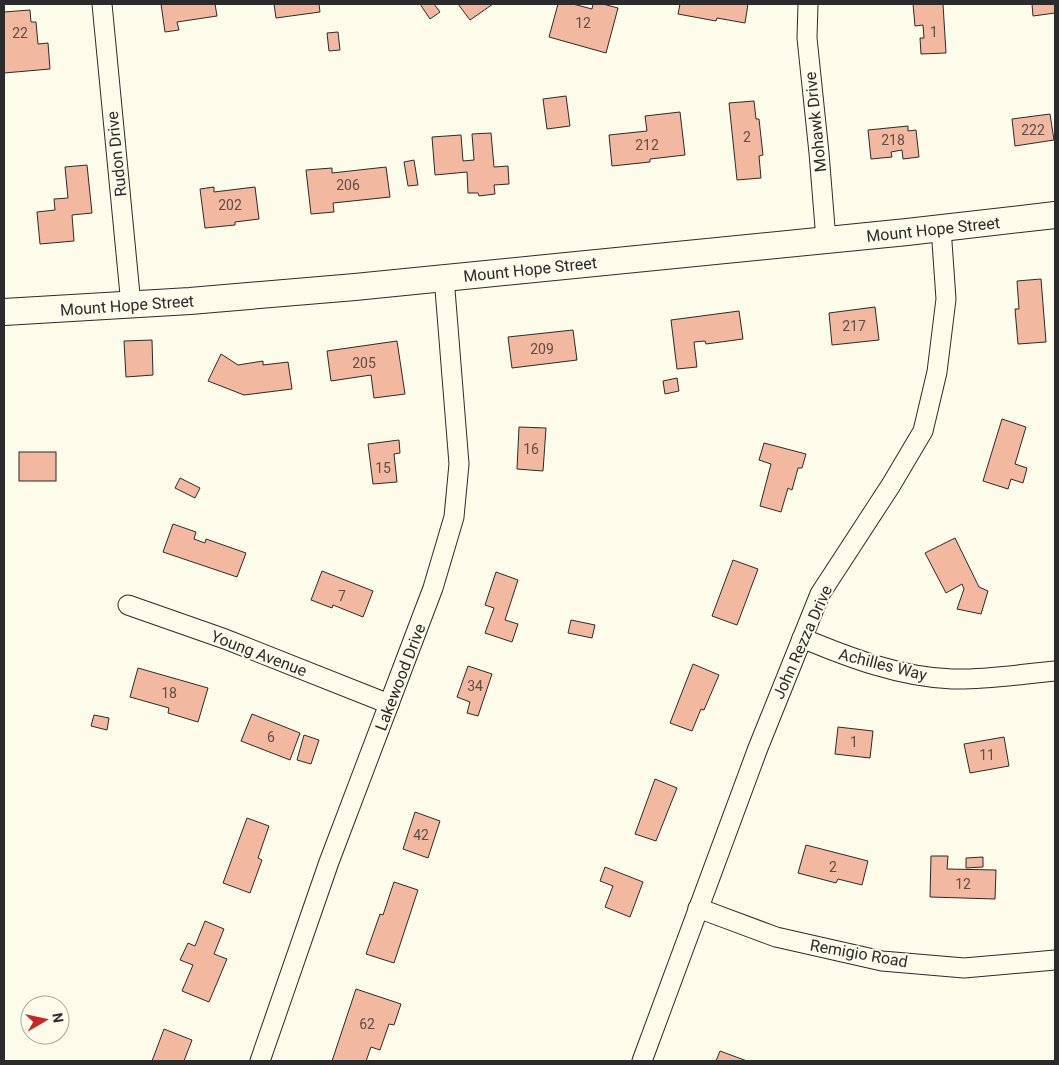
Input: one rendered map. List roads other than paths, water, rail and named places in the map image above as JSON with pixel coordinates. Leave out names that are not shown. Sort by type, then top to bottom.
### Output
[{"type":"street","name":"Rudon Drive","points":[[102,4],[131,305]]},
{"type":"street","name":"Mohawk Drive","points":[[808,4],[807,38],[826,240]]},
{"type":"street","name":"Mount Hope Street","points":[[4,312],[131,305],[345,288],[1055,215]]},
{"type":"street","name":"John Rezza Drive","points":[[642,1061],[758,748],[820,594],[891,485],[924,430],[937,372],[946,299],[941,228]]},
{"type":"street","name":"Lakewood Drive","points":[[260,1061],[329,862],[433,588],[454,517],[460,464],[444,277]]},
{"type":"street","name":"Young Avenue","points":[[128,605],[225,639],[389,704]]},
{"type":"street","name":"Achilles Way","points":[[802,638],[855,660],[913,675],[953,679],[1009,676],[1055,670]]},
{"type":"street","name":"Remigio Road","points":[[698,908],[776,937],[882,961],[964,968],[1055,960]]}]
